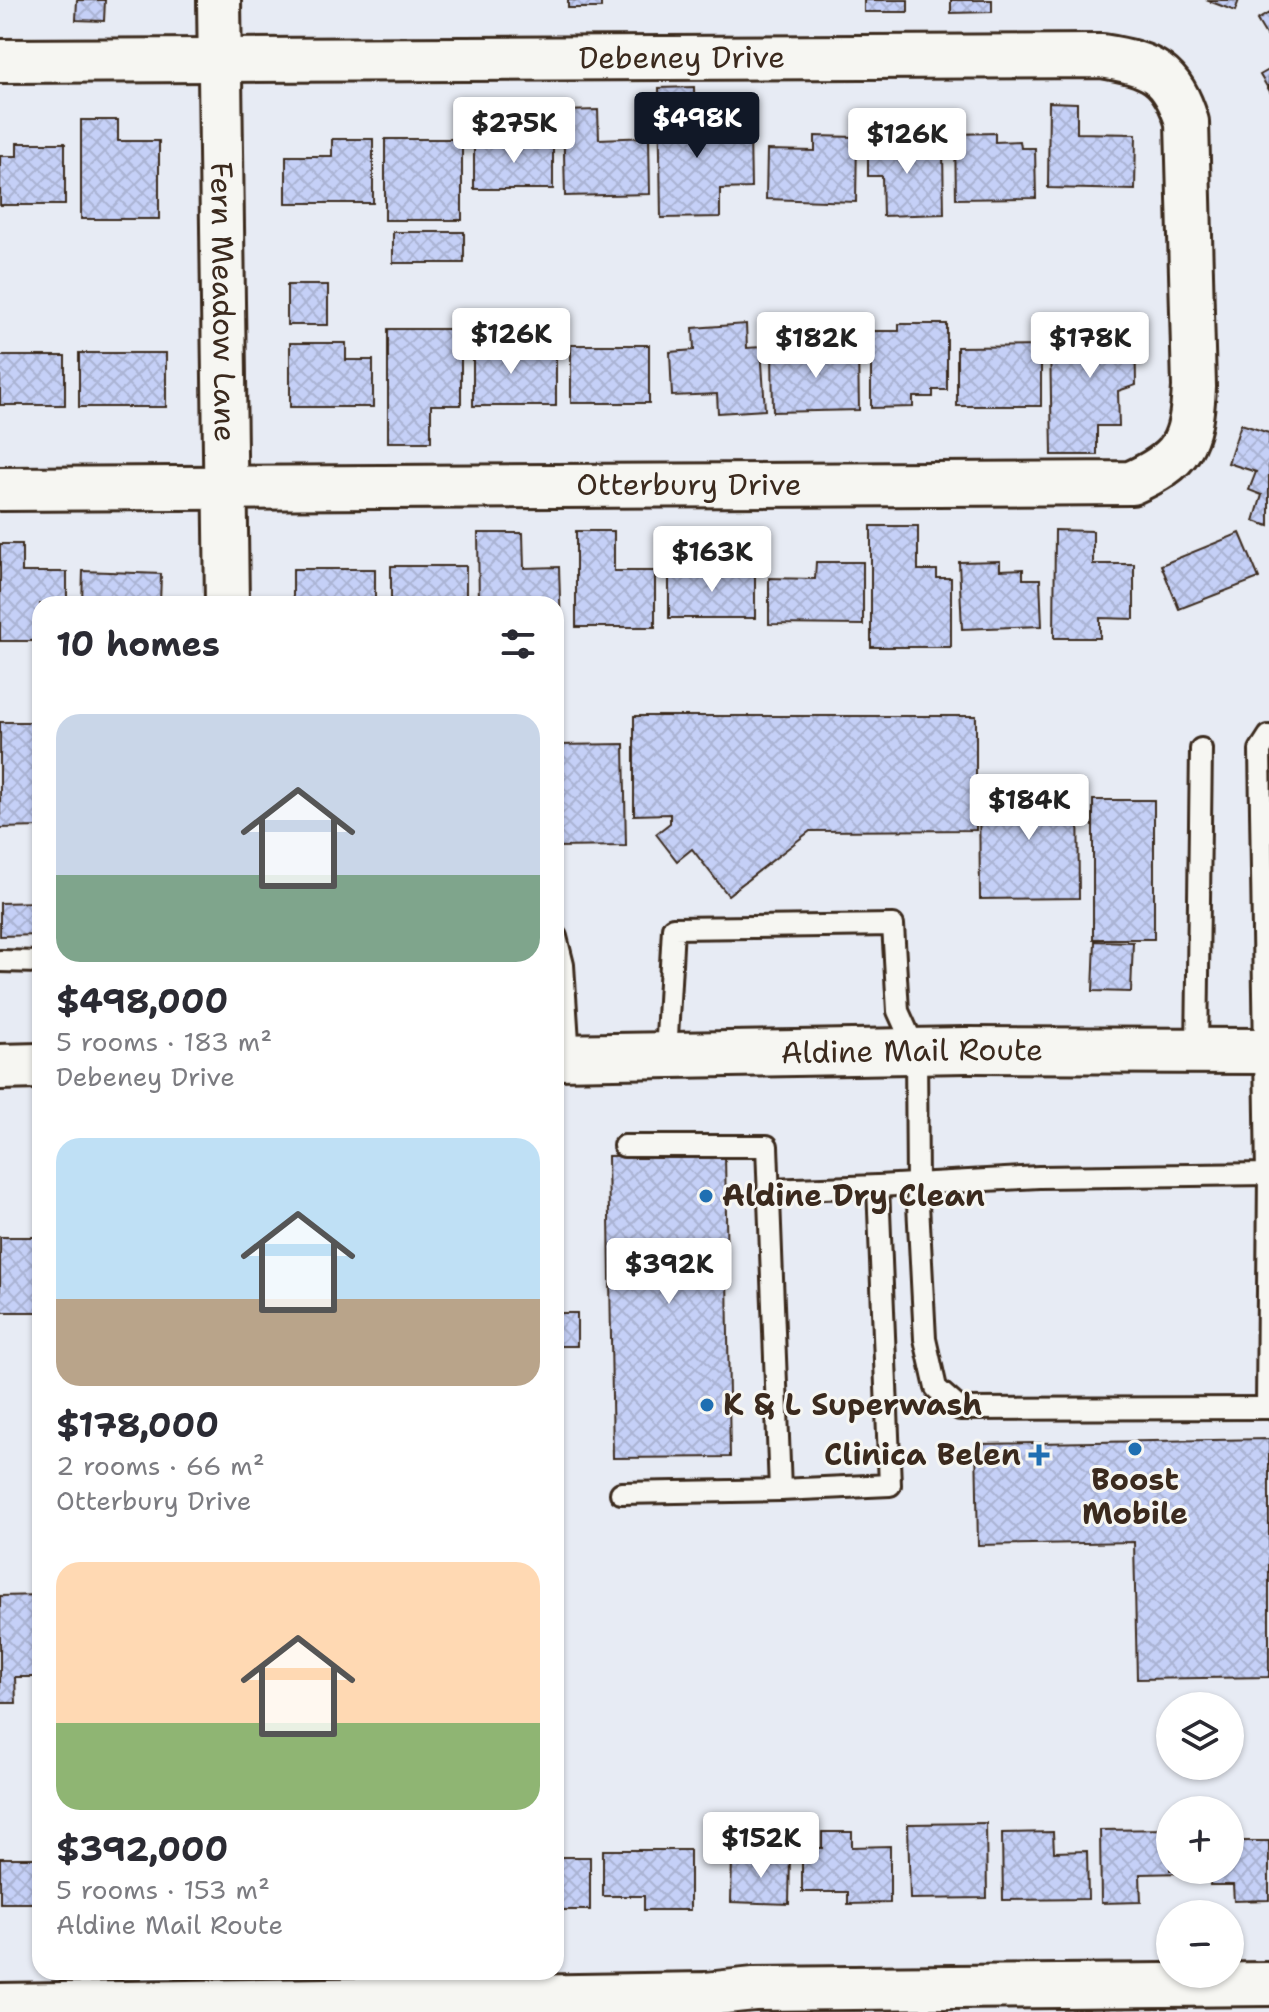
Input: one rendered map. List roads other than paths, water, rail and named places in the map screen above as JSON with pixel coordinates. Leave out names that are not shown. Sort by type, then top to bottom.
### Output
[{"type":"main road","name":"Aldine Mail Route","points":[[564,1057],[916,1051],[1267,1051]]},
{"type":"main road","points":[[0,1067],[32,1066]]},
{"type":"street","name":"Fern Meadow Lane","points":[[219,0],[227,596]]},
{"type":"street","name":"Debeney Drive","points":[[0,61],[1102,56],[1137,61],[1161,74],[1179,94],[1187,122],[1192,267]]},
{"type":"street","name":"Otterbury Drive","points":[[0,489],[1131,483],[1157,471],[1177,456],[1192,428],[1192,267]]},
{"type":"street","points":[[0,2005],[249,1995],[706,1994],[754,1989],[1269,1984]]},
{"type":"lane","points":[[666,1055],[673,928],[893,925],[898,1011],[916,1051],[917,1185],[925,1339],[936,1388],[960,1409],[1268,1408],[1267,1051],[1260,750],[1269,736]]},
{"type":"lane","points":[[1197,1051],[1201,749]]},
{"type":"lane","points":[[0,961],[32,962]]},
{"type":"lane","points":[[624,1146],[767,1146],[780,1490]]},
{"type":"lane","points":[[768,1190],[1039,1177],[1268,1174]]},
{"type":"lane","points":[[621,1493],[890,1485],[878,1186]]},
{"type":"place","name":"Aldine Dry Clean","points":[[706,1196]]},
{"type":"place","name":"K & L Superwash","points":[[707,1405]]},
{"type":"place","name":"Boost Mobile","points":[[1135,1449]]},
{"type":"place","name":"Clinica Belen","points":[[1039,1455]]}]
